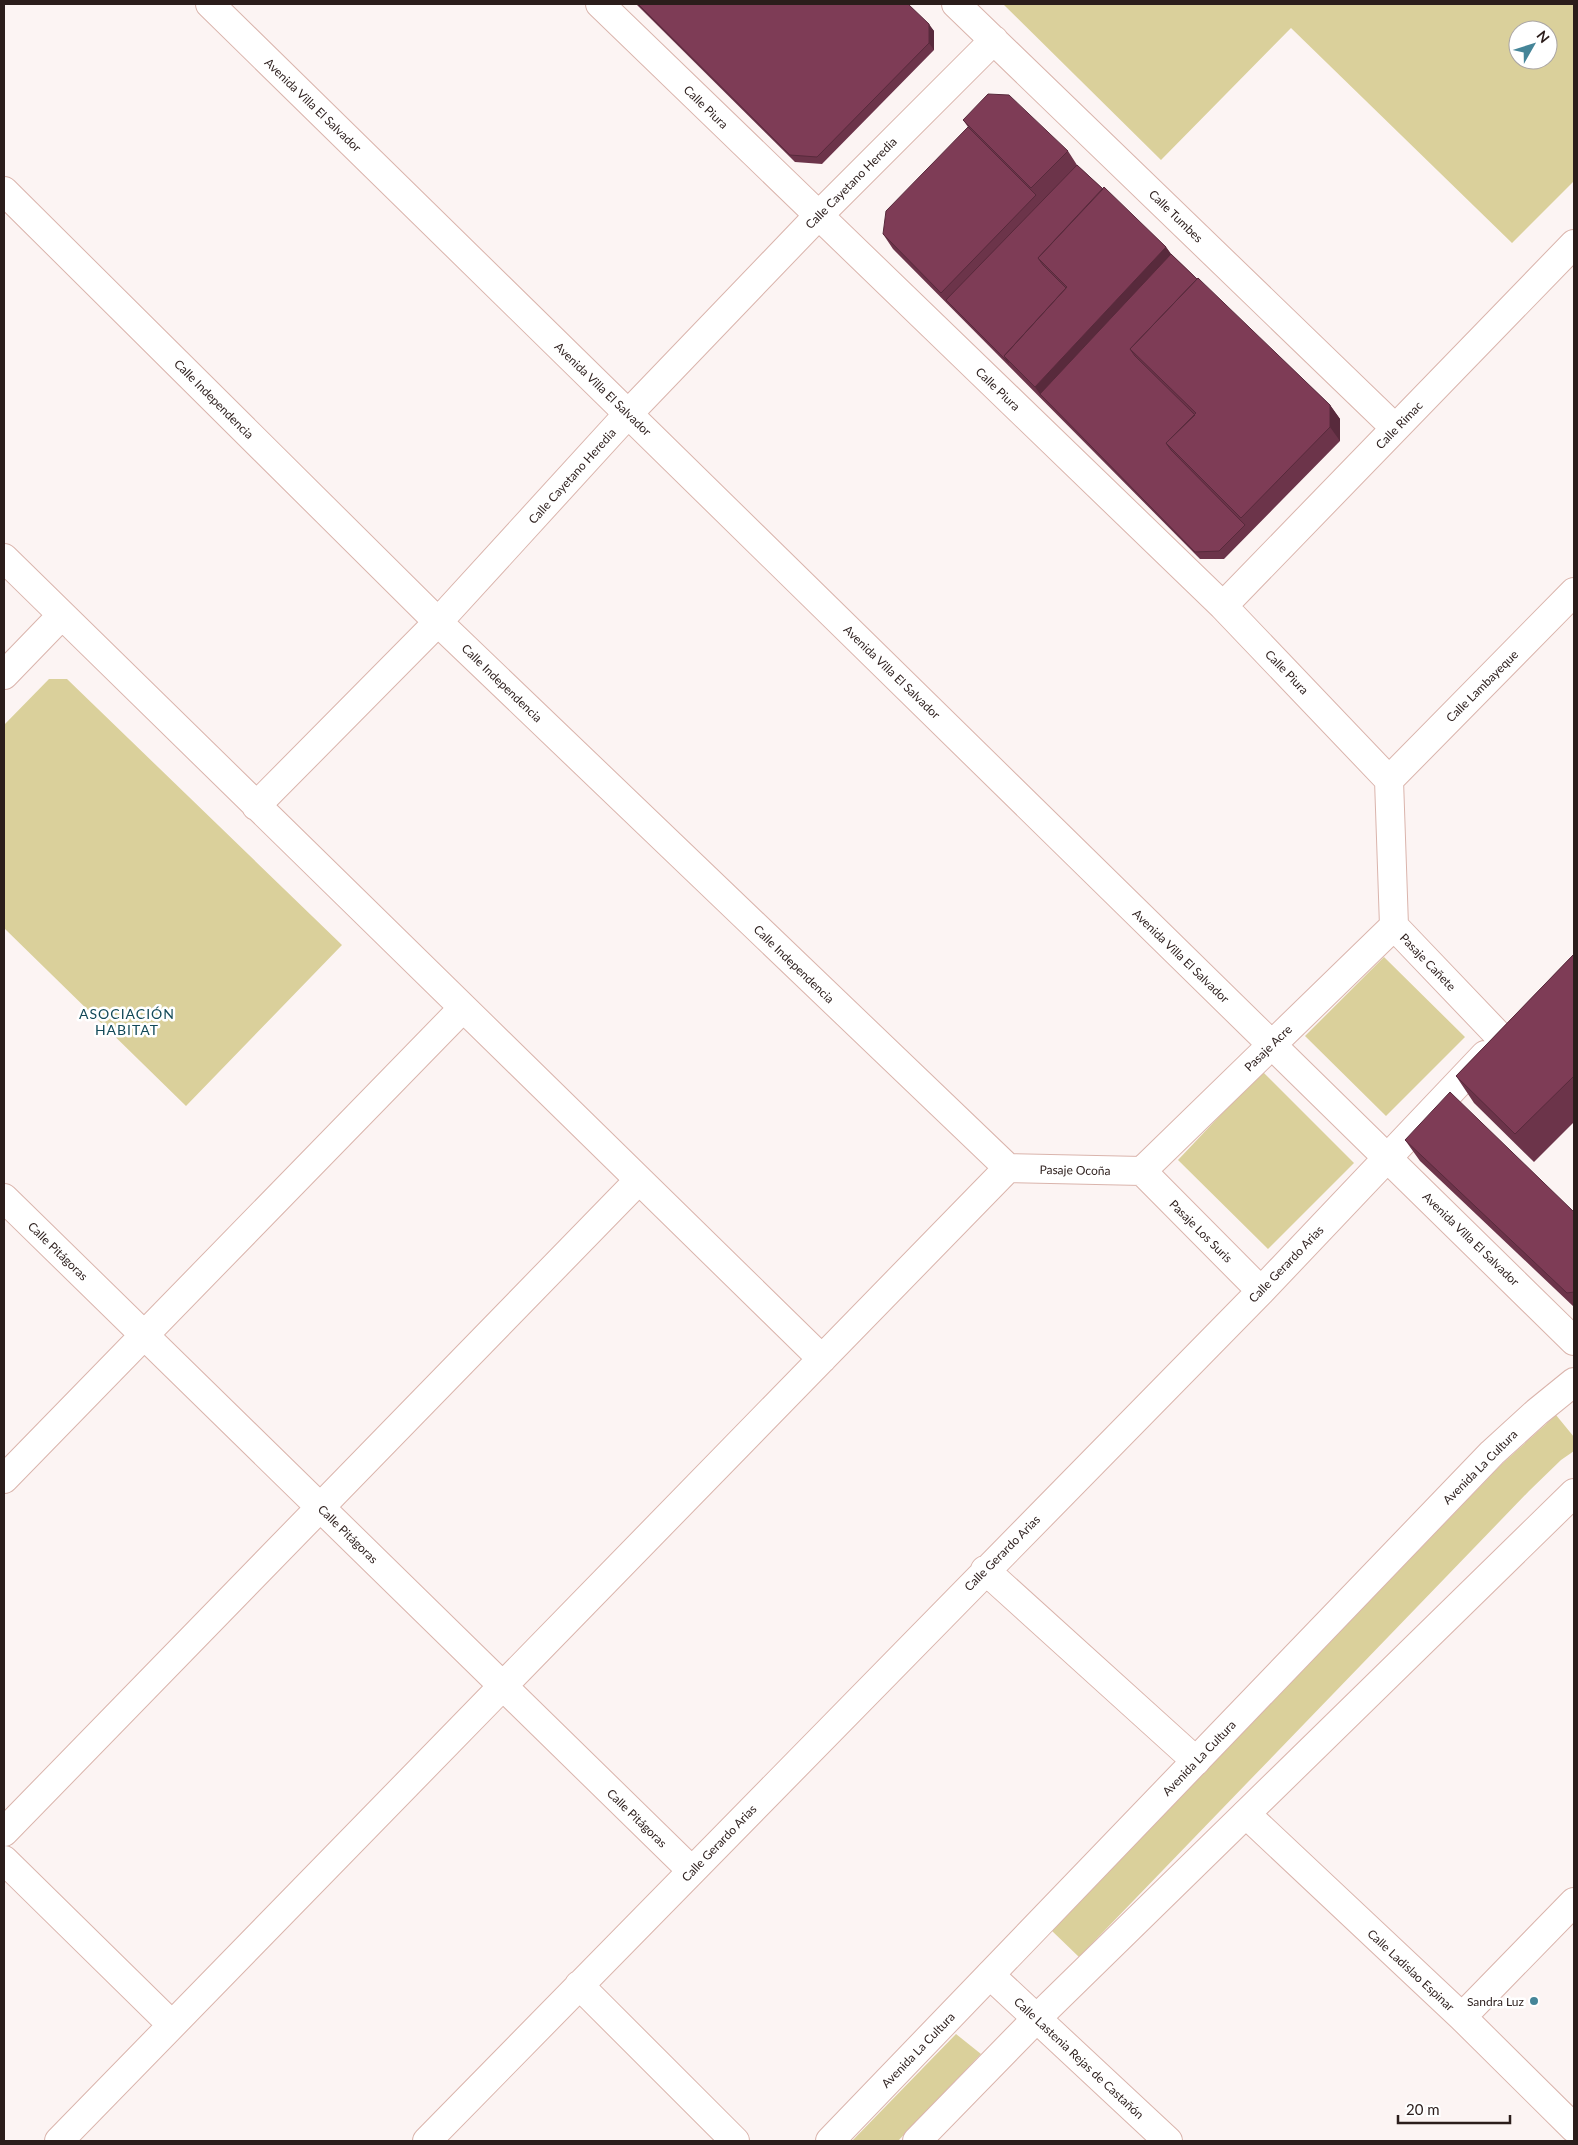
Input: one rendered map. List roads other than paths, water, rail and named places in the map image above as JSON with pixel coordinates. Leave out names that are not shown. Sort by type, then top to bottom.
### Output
[{"type":"street","name":"Avenida Villa El Salvador","points":[[210,4],[1574,1341]]},
{"type":"street","name":"Calle Piura","points":[[600,4],[1223,606],[1389,780]]},
{"type":"street","name":"Calle Tumbes","points":[[956,4],[1396,428]]},
{"type":"street","name":"Calle Cayetano Heredia","points":[[256,806],[438,622],[628,414],[818,216],[994,40]]},
{"type":"street","name":"Calle Independencia","points":[[4,191],[438,622],[1008,1168]]},
{"type":"street","name":"Calle Rimac","points":[[1223,606],[1574,244]]},
{"type":"street","points":[[4,558],[822,1359]]},
{"type":"street","name":"Calle Lambayeque","points":[[1389,780],[1574,592]]},
{"type":"street","points":[[4,675],[62,615]]},
{"type":"street","name":"Pasaje Cañete","points":[[1389,780],[1394,926],[1501,1038]]},
{"type":"street","name":"Pasaje Acre","points":[[1142,1171],[1394,926]]},
{"type":"street","points":[[4,1479],[463,1008]]},
{"type":"street","name":"Calle Gerardo Arias","points":[[427,2141],[985,1570],[1261,1291],[1521,1017]]},
{"type":"street","points":[[59,2141],[1008,1168]]},
{"type":"street","name":"Pasaje Ocoña","points":[[1008,1168],[1142,1171]]},
{"type":"street","name":"Pasaje Los Suris","points":[[1142,1171],[1261,1291]]},
{"type":"street","points":[[4,1832],[639,1180]]},
{"type":"street","name":"Calle Pitágoras","points":[[4,1198],[692,1871]]},
{"type":"street","name":"Avenida La Cultura","points":[[830,2141],[1492,1454],[1536,1412],[1574,1382]]},
{"type":"street","points":[[917,2141],[1037,2018],[1574,1493]]},
{"type":"street","points":[[985,1570],[1196,1761]]},
{"type":"street","name":"Calle Ladislao Espinar","points":[[1246,1814],[1462,2017],[1574,2128]]},
{"type":"street","points":[[4,1860],[172,2025]]},
{"type":"street","points":[[1462,2017],[1574,1902]]},
{"type":"street","name":"Calle Lastenia Rejas de Castañón","points":[[990,1975],[1168,2141]]},
{"type":"street","points":[[579,1985],[735,2141]]},
{"type":"place","name":"Sandra Luz","points":[[1534,2001]]},
{"type":"district","name":"ASOCIACIÓN HABITAT","points":[[127,1022]]}]
